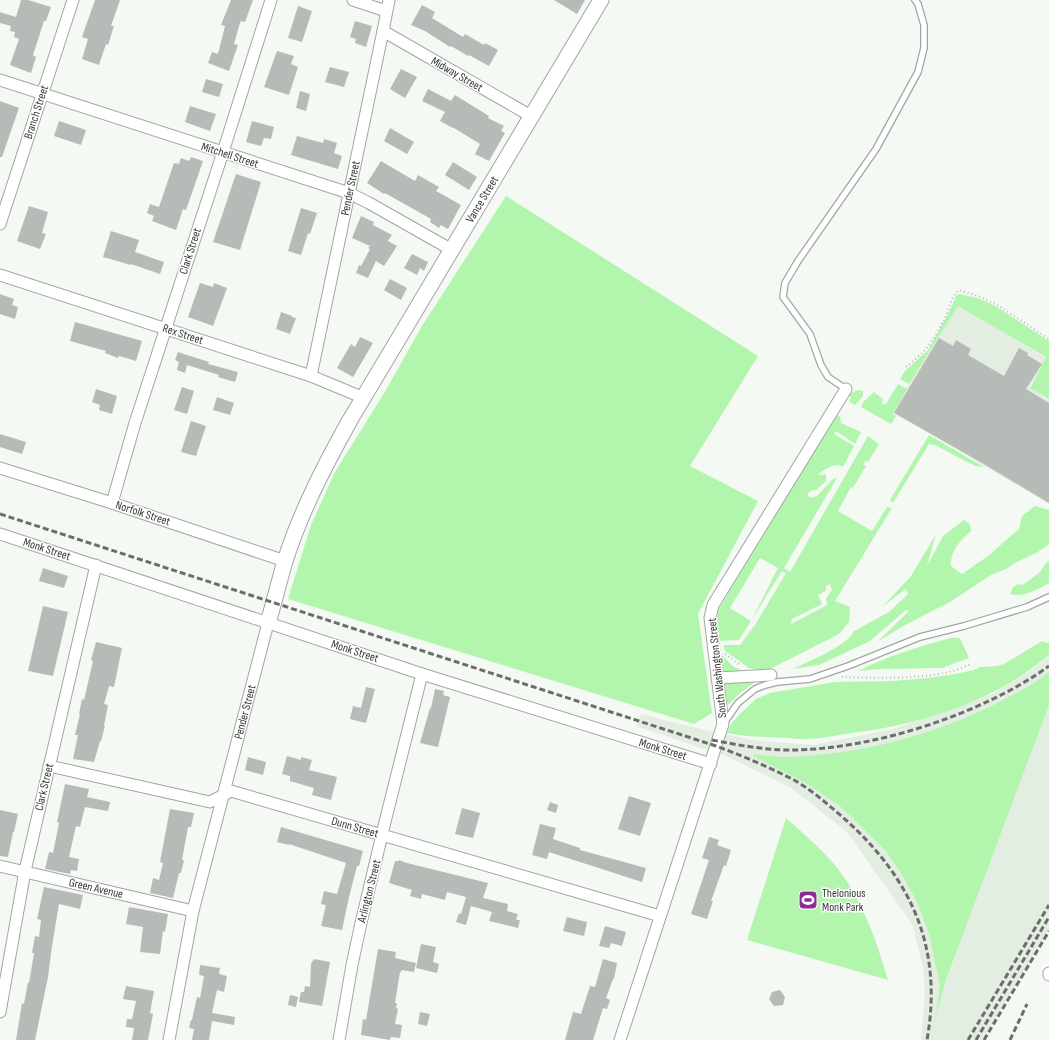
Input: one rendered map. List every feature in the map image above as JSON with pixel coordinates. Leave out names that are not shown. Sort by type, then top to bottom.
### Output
[{"type":"street","name":"Branch Street","points":[[0,224],[73,0]]},
{"type":"street","name":"Clark Street","points":[[112,503],[133,429],[271,0]]},
{"type":"street","points":[[353,0],[388,5]]},
{"type":"street","name":"Vance Street","points":[[364,398],[601,0]]},
{"type":"street","name":"Pender Street","points":[[311,376],[388,5]]},
{"type":"street","name":"Midway Street","points":[[383,31],[531,116]]},
{"type":"street","name":"Mitchell Street","points":[[0,80],[349,194],[369,203],[452,250]]},
{"type":"street","name":"Rex Street","points":[[0,275],[311,376],[364,398]]},
{"type":"street","name":"South Washington Street","points":[[620,1040],[723,724],[710,618],[713,605],[846,389]]},
{"type":"street","name":"Pender Street","points":[[169,1040],[193,911],[285,561],[311,494],[328,460],[364,398]]},
{"type":"street","name":"Norfolk Street","points":[[0,468],[112,503],[285,561]]},
{"type":"street","name":"Monk Street","points":[[0,534],[422,674],[711,764]]},
{"type":"street","name":"Clark Street","points":[[0,1012],[25,871],[96,565]]},
{"type":"street","name":"Arlington Street","points":[[339,1040],[353,958],[422,674]]},
{"type":"street","points":[[717,678],[771,674]]},
{"type":"street","name":"Dunn Street","points":[[49,766],[210,802],[231,791],[660,916]]},
{"type":"street","name":"Green Avenue","points":[[0,866],[193,911]]},
{"type":"lane","points":[[846,389],[828,377],[820,365],[810,334],[783,297],[784,283],[876,149],[918,72],[924,48],[924,25],[918,4],[915,0]]},
{"type":"lane","points":[[723,724],[738,703],[755,689],[777,682],[810,679],[823,675],[920,637],[964,626],[1027,607],[1049,597]]},
{"type":"path","points":[[906,367],[924,351],[936,334],[946,316],[948,306],[954,294],[959,290],[996,304],[1049,339]]},
{"type":"path","points":[[713,640],[727,655],[755,675]]},
{"type":"path","points":[[823,675],[864,677],[923,675],[945,673],[972,664]]},
{"type":"shaded area","points":[[958,303],[1046,358],[1029,387],[1049,400],[1049,504],[892,411]]},
{"type":"shaded area","points":[[1049,656],[1049,929],[982,1040],[921,1040],[925,993],[923,967],[912,924],[847,832],[790,787],[728,757],[636,726],[641,714],[752,740],[814,745],[893,729],[992,694],[1030,671]]},
{"type":"green space","points":[[506,196],[758,356],[690,466],[758,501],[698,614],[712,713],[694,724],[288,599],[311,525],[335,472],[386,390],[422,326]]},
{"type":"green space","points":[[959,294],[978,298],[994,305],[1049,341],[1049,399],[1030,388],[1046,357],[958,306],[909,384],[900,379],[905,371],[928,350],[956,296]]},
{"type":"green space","points":[[898,384],[907,389],[893,414],[896,416],[891,424],[861,407],[864,401],[874,392],[883,399],[882,404],[886,404]]},
{"type":"green space","points":[[857,390],[863,391],[863,396],[855,405],[849,402],[851,397],[848,395]]},
{"type":"green space","points":[[837,414],[840,417],[841,423],[861,432],[855,444],[836,431],[834,434],[854,446],[843,467],[840,465],[833,466],[818,474],[826,474],[826,481],[816,490],[807,494],[810,498],[817,496],[833,479],[837,478],[784,568],[790,572],[868,436],[879,444],[868,462],[866,461],[863,464],[866,466],[853,488],[851,487],[838,511],[872,531],[887,507],[892,508],[835,601],[850,607],[849,622],[839,634],[768,670],[749,668],[725,651],[723,645],[740,645],[755,625],[786,573],[782,571],[752,620],[778,568],[760,558],[730,608],[751,621],[739,640],[718,641],[716,620],[719,609],[825,428]],"holes":[[[830,584],[832,590],[826,598],[827,605],[791,624],[792,619],[822,604],[818,595],[826,591],[826,586]]]},
{"type":"green space","points":[[929,435],[984,467],[975,466],[935,445],[929,444],[893,503],[890,500]]},
{"type":"green space","points":[[1035,506],[1049,510],[1049,544],[1038,552],[1006,569],[991,575],[950,602],[905,625],[877,642],[909,611],[906,610],[870,641],[819,665],[792,669],[823,655],[840,645],[850,637],[854,631],[889,612],[908,594],[906,589],[883,606],[911,576],[936,534],[927,566],[943,536],[964,520],[970,524],[971,531],[956,547],[951,561],[951,566],[962,574],[988,556],[1019,529],[1022,516]]},
{"type":"green space","points":[[1049,561],[1049,583],[1026,594],[1010,594],[1013,587],[1018,584],[1023,585],[1040,572]]},
{"type":"green space","points":[[950,638],[960,638],[969,658],[942,668],[858,671],[892,656]]},
{"type":"green space","points":[[1042,641],[1047,643],[1049,642],[1049,655],[1027,672],[979,699],[927,718],[873,730],[816,738],[802,739],[758,737],[727,733],[731,724],[756,699],[770,693],[835,682],[894,681],[927,678],[955,674],[974,670],[980,667],[997,666],[1004,664]]},
{"type":"green space","points":[[719,652],[733,666],[743,672],[721,674]]},
{"type":"green space","points":[[1049,672],[1049,705],[945,982],[936,1017],[940,985],[928,930],[916,900],[901,873],[885,850],[840,806],[802,781],[753,756],[754,754],[781,757],[828,754],[857,750],[923,734],[985,709],[1028,687]]},
{"type":"green space","points":[[759,679],[740,693],[728,705],[726,703],[723,683],[730,680]]},
{"type":"green space","name":"Thelonious Monk Park","points":[[786,818],[826,855],[847,881],[868,922],[888,980],[747,940]]},
{"type":"building","points":[[21,0],[28,0],[51,7],[46,21],[44,21],[33,55],[36,57],[31,73],[10,65],[19,39],[14,37],[15,32],[10,31],[11,26],[0,23],[0,12],[16,17]]},
{"type":"building","points":[[95,0],[120,0],[111,26],[114,26],[108,45],[106,44],[99,65],[82,59],[88,39],[82,37]]},
{"type":"building","points":[[231,0],[253,0],[245,22],[241,21],[239,26],[234,44],[238,45],[229,71],[208,63],[212,52],[218,54],[225,26],[221,25]]},
{"type":"building","points":[[554,0],[585,0],[577,14]]},
{"type":"building","points":[[422,5],[435,12],[432,18],[463,37],[465,34],[484,45],[485,43],[498,50],[489,66],[451,46],[450,47],[425,31],[411,25]]},
{"type":"building","points":[[298,6],[312,11],[302,42],[288,38]]},
{"type":"building","points":[[355,21],[372,26],[366,47],[355,43],[356,39],[350,37]]},
{"type":"building","points":[[277,51],[294,56],[291,64],[298,67],[289,95],[264,87]]},
{"type":"building","points":[[330,67],[349,72],[344,87],[325,82]]},
{"type":"building","points":[[401,69],[417,77],[405,98],[390,89]]},
{"type":"building","points":[[206,79],[223,84],[219,97],[202,92]]},
{"type":"building","points":[[428,89],[451,101],[455,95],[489,116],[488,118],[504,126],[501,131],[505,133],[489,161],[475,154],[480,144],[440,121],[445,112],[422,101]]},
{"type":"building","points":[[300,91],[310,94],[306,111],[296,108]]},
{"type":"building","points":[[0,101],[19,108],[2,157],[0,157]]},
{"type":"building","points":[[190,106],[216,114],[210,131],[185,122]]},
{"type":"building","points":[[59,121],[86,130],[81,145],[54,136]]},
{"type":"building","points":[[252,121],[274,127],[271,139],[264,138],[261,146],[246,142]]},
{"type":"building","points":[[390,128],[414,142],[407,154],[384,141]]},
{"type":"building","points":[[297,136],[323,143],[324,139],[337,143],[334,153],[342,156],[338,169],[291,155]]},
{"type":"building","points":[[191,157],[203,161],[186,210],[183,209],[176,230],[152,221],[154,216],[147,213],[150,204],[159,207],[174,163],[179,164],[181,158],[189,161]]},
{"type":"building","points":[[381,161],[415,181],[418,175],[439,187],[436,191],[461,205],[448,229],[441,225],[439,228],[430,222],[431,219],[385,193],[384,194],[367,183]]},
{"type":"building","points":[[453,162],[477,177],[469,190],[445,175]]},
{"type":"building","points":[[236,174],[261,182],[240,250],[213,242]]},
{"type":"building","points":[[29,206],[48,212],[42,233],[46,234],[40,249],[17,241]]},
{"type":"building","points":[[301,208],[317,213],[310,234],[308,233],[301,255],[288,251]]},
{"type":"building","points":[[361,216],[374,222],[373,225],[392,235],[388,241],[397,246],[384,266],[376,261],[368,278],[356,273],[359,265],[361,266],[370,249],[368,248],[370,246],[352,238]]},
{"type":"building","points":[[111,231],[139,240],[135,252],[164,262],[160,274],[131,264],[103,257]]},
{"type":"building","points":[[412,254],[428,262],[424,271],[420,268],[417,275],[404,268]]},
{"type":"building","points":[[390,279],[407,288],[401,300],[384,290]]},
{"type":"building","points":[[200,283],[213,287],[214,283],[227,288],[213,326],[188,317]]},
{"type":"building","points":[[0,294],[14,299],[12,305],[18,307],[15,319],[0,314]]},
{"type":"building","points":[[281,312],[296,318],[290,334],[276,329]]},
{"type":"building","points":[[75,322],[142,341],[136,361],[119,356],[118,358],[105,353],[106,351],[70,341]]},
{"type":"building","points":[[360,337],[373,343],[353,377],[337,368],[351,344],[355,347]]},
{"type":"building","points":[[939,338],[953,346],[956,340],[971,349],[968,355],[1004,376],[1019,348],[1042,364],[1026,389],[1049,403],[1049,503],[894,413]]},
{"type":"building","points":[[178,352],[209,362],[208,364],[238,372],[235,382],[218,377],[219,375],[187,365],[185,373],[177,370],[179,362],[175,360]]},
{"type":"building","points":[[182,387],[194,391],[187,414],[174,410]]},
{"type":"building","points":[[96,389],[117,396],[112,414],[99,410],[100,405],[92,402]]},
{"type":"building","points":[[217,397],[234,403],[230,415],[213,410]]},
{"type":"building","points":[[191,421],[206,426],[196,456],[181,452]]},
{"type":"building","points":[[0,434],[26,442],[22,454],[0,447]]},
{"type":"building","points":[[43,568],[68,576],[64,588],[39,581]]},
{"type":"building","points":[[43,606],[68,612],[53,676],[28,671]]},
{"type":"building","points":[[96,642],[122,648],[114,687],[109,686],[104,704],[108,705],[105,726],[94,762],[73,759],[78,735],[75,735],[79,714],[82,699],[84,700],[93,661],[91,660]]},
{"type":"building","points":[[366,687],[375,689],[366,723],[350,719],[353,706],[361,708]]},
{"type":"building","points":[[435,689],[444,691],[443,695],[450,697],[438,747],[420,743],[431,708]]},
{"type":"building","points":[[287,756],[301,760],[301,757],[312,760],[309,770],[337,777],[331,800],[312,795],[314,788],[290,781],[290,776],[282,774]]},
{"type":"building","points":[[248,757],[266,762],[263,775],[245,770]]},
{"type":"building","points":[[65,784],[89,789],[87,797],[110,802],[108,811],[85,807],[80,827],[76,826],[69,857],[79,859],[77,871],[71,870],[70,874],[45,869],[49,852],[53,853],[59,823],[57,822]]},
{"type":"building","points":[[629,796],[651,803],[640,836],[618,829]]},
{"type":"building","points":[[550,802],[558,805],[556,813],[547,810]]},
{"type":"building","points":[[462,808],[480,813],[473,838],[455,834]]},
{"type":"building","points":[[170,809],[194,813],[191,827],[188,827],[182,860],[184,860],[173,898],[150,893],[153,878],[159,880],[163,863],[160,862]]},
{"type":"building","points":[[0,810],[18,814],[8,857],[0,856]]},
{"type":"building","points":[[540,824],[556,828],[553,839],[580,848],[580,850],[646,868],[642,882],[549,852],[547,859],[532,855]]},
{"type":"building","points":[[281,827],[363,851],[359,866],[357,866],[342,930],[321,926],[326,905],[321,904],[324,891],[337,894],[346,863],[289,844],[277,842]]},
{"type":"building","points":[[709,837],[719,840],[717,845],[731,850],[711,901],[713,901],[707,919],[691,914],[709,860],[702,858]]},
{"type":"building","points":[[399,860],[488,883],[483,898],[508,904],[507,911],[518,914],[516,920],[520,920],[518,928],[489,921],[492,912],[471,906],[466,925],[456,922],[459,913],[461,914],[466,897],[447,892],[445,900],[422,894],[421,899],[410,896],[412,890],[389,883],[395,861]]},
{"type":"building","points":[[44,887],[83,895],[80,909],[59,904],[48,977],[35,1040],[16,1040],[22,1003],[24,1004],[28,982],[29,983],[35,936],[39,937],[41,920],[37,919]]},
{"type":"building","points":[[129,907],[168,914],[165,932],[163,931],[160,954],[140,952],[143,927],[126,924]]},
{"type":"building","points":[[567,917],[587,922],[584,936],[563,931]]},
{"type":"building","points":[[605,926],[626,932],[622,946],[611,943],[609,948],[599,946]]},
{"type":"building","points":[[421,944],[436,947],[433,962],[439,964],[437,973],[416,968]]},
{"type":"building","points":[[378,949],[396,952],[395,958],[416,963],[414,972],[402,970],[400,972],[395,1003],[397,1003],[396,1008],[398,1009],[395,1024],[402,1025],[400,1038],[391,1037],[390,1040],[361,1035],[363,1019],[366,1020]]},
{"type":"building","points":[[314,959],[330,962],[322,1006],[299,1002],[301,992],[304,992],[305,986],[310,987],[311,964]]},
{"type":"building","points":[[603,959],[617,963],[614,979],[606,998],[610,1000],[607,1009],[603,1008],[593,1040],[565,1040],[573,1012],[581,1014],[590,986],[595,987]]},
{"type":"building","points":[[200,965],[220,968],[219,974],[227,976],[224,992],[217,990],[212,1013],[235,1017],[234,1025],[212,1021],[209,1040],[192,1040],[194,1029],[189,1028],[197,997],[200,998],[204,976],[199,975]]},
{"type":"building","points":[[126,986],[154,991],[150,1013],[153,1014],[148,1040],[132,1040],[134,1028],[126,1027],[127,1019],[132,1019],[136,1001],[123,999]]},
{"type":"building","points":[[780,990],[785,997],[783,1005],[774,1006],[769,999],[772,992]]},
{"type":"building","points":[[290,995],[298,997],[296,1007],[288,1005]]},
{"type":"building","points":[[420,1012],[430,1014],[427,1026],[418,1024]]},
{"type":"railway","points":[[0,514],[716,746],[756,762],[794,780],[828,805],[847,821],[870,844],[890,868],[906,893],[918,919],[926,947],[931,976],[931,1007],[927,1040]]},
{"type":"railway","points":[[712,740],[780,750],[822,748],[856,744],[926,726],[960,714],[1022,683],[1049,666]]},
{"type":"railway","points":[[968,1040],[1049,905]]},
{"type":"railway","points":[[976,1040],[1049,917]]},
{"type":"railway","points":[[984,1040],[1049,931]]},
{"type":"railway","points":[[1010,1040],[1027,1004]]},
{"type":"place","name":"Thelonious Monk Park","points":[[808,900]]}]
